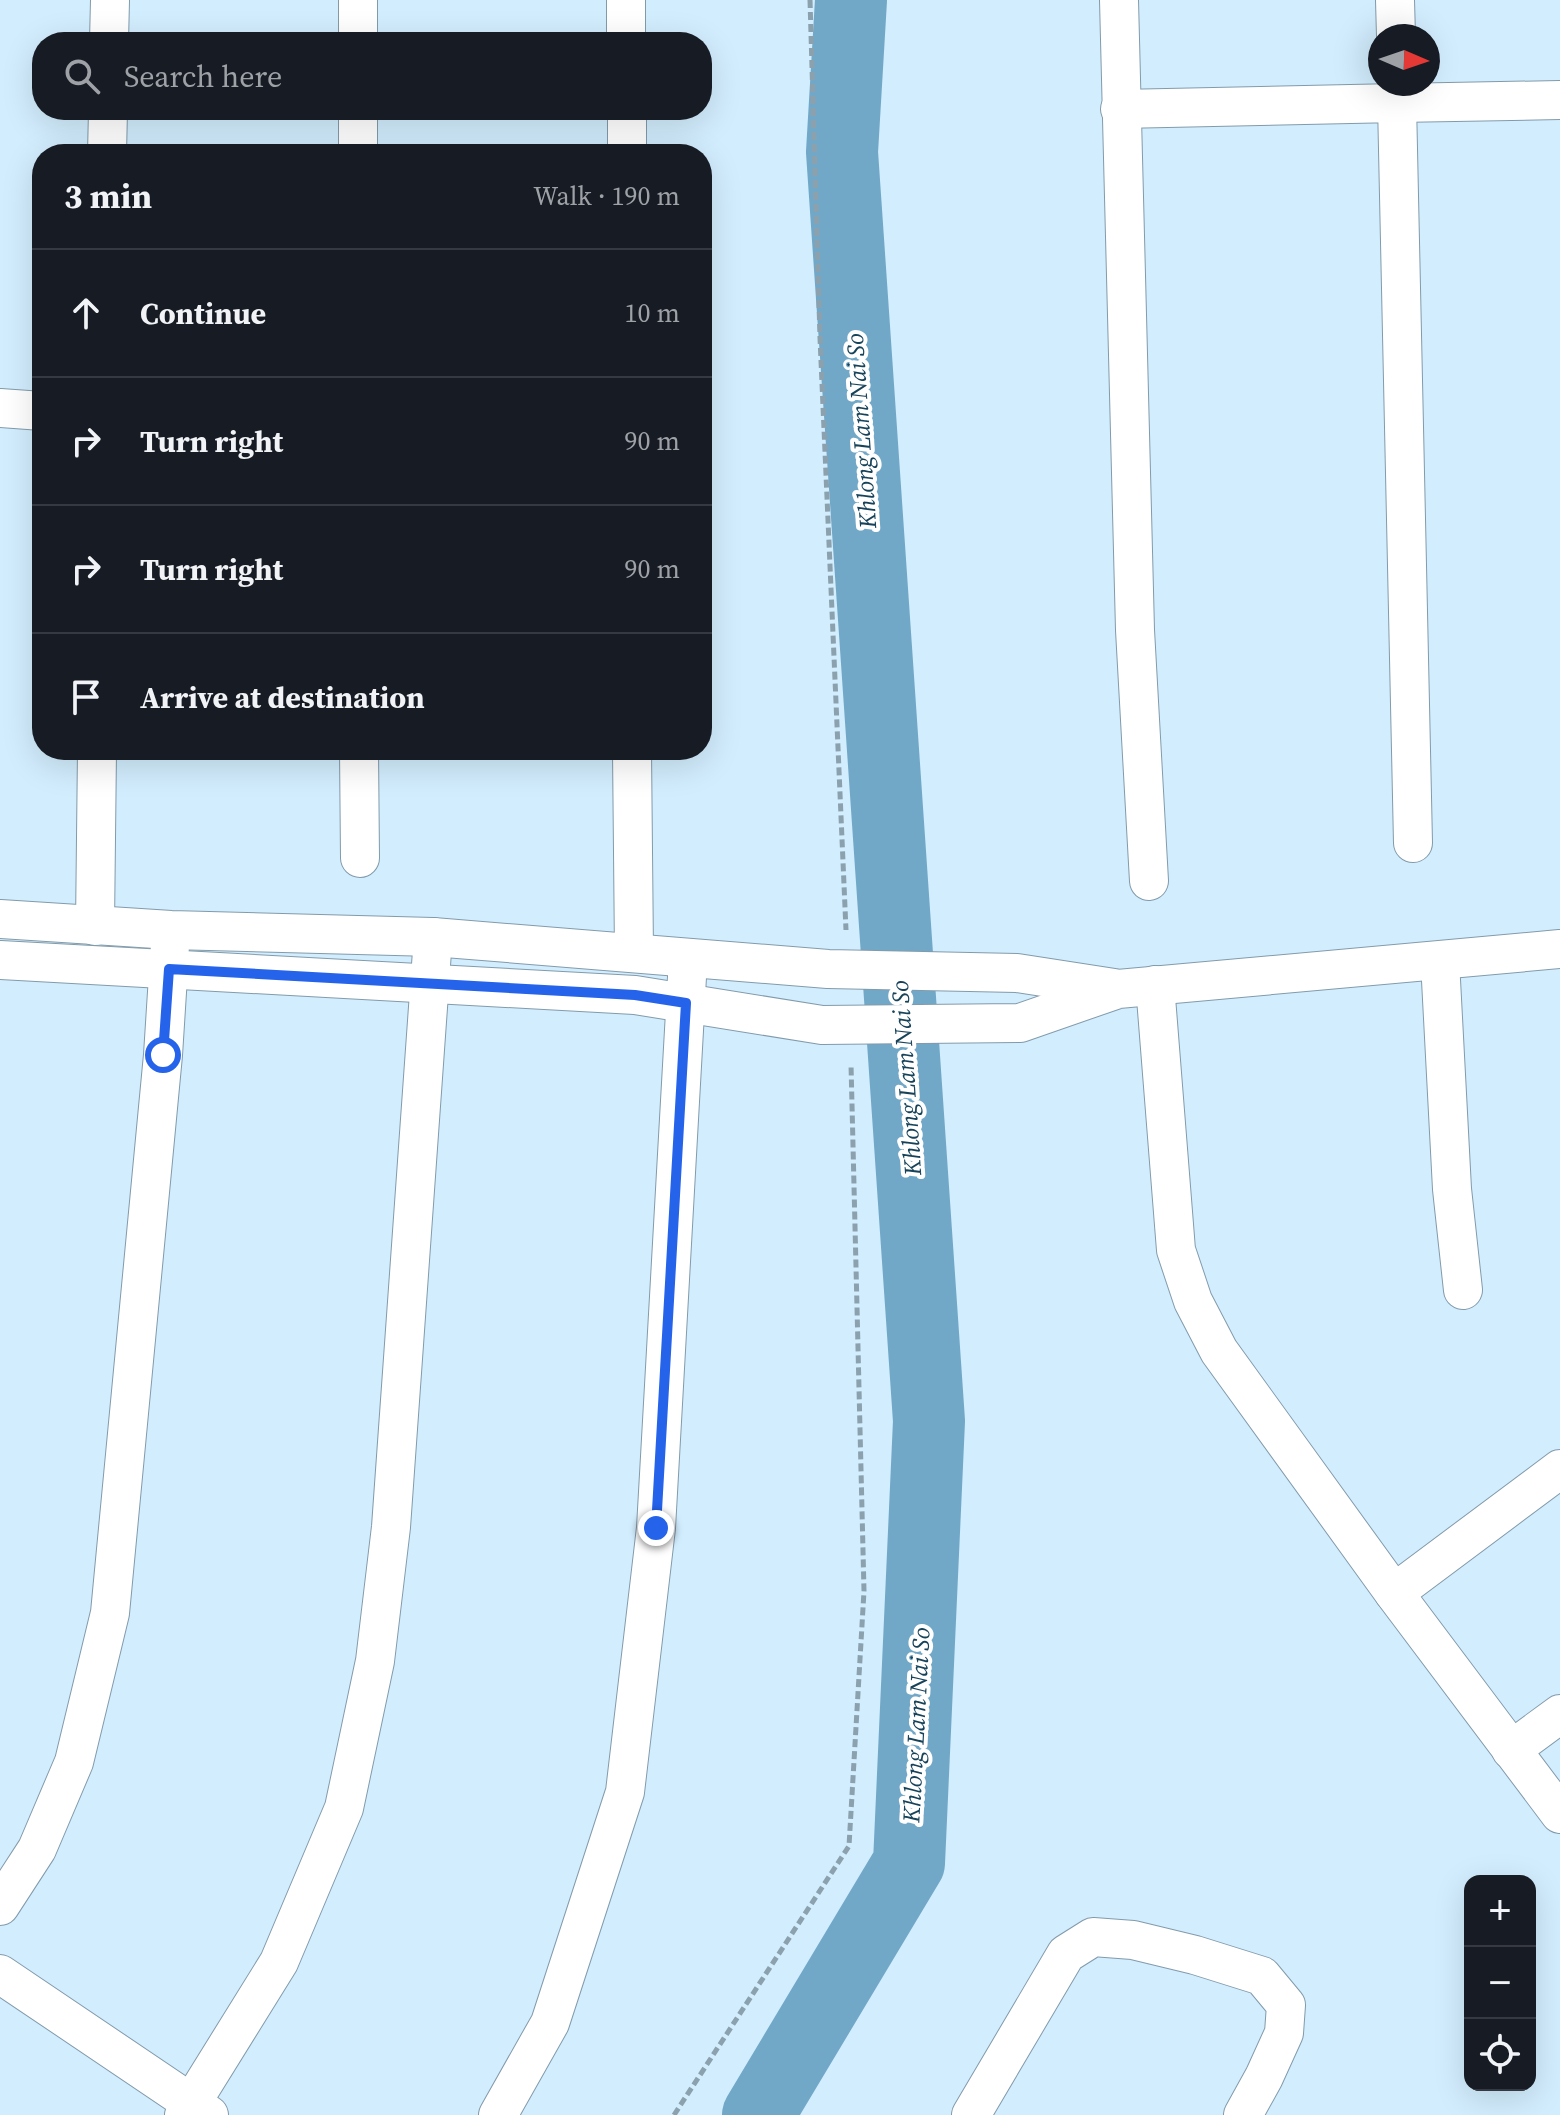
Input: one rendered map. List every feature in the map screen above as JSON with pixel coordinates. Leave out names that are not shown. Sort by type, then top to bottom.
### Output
[{"type":"street","points":[[109,32],[110,0]]},
{"type":"street","points":[[358,0],[358,32]]},
{"type":"street","points":[[626,0],[626,32]]},
{"type":"street","points":[[1119,0],[1135,630],[1149,881]]},
{"type":"street","points":[[1395,0],[1396,24]]},
{"type":"street","points":[[1120,109],[1368,95]]},
{"type":"street","points":[[1440,95],[1560,100]]},
{"type":"street","points":[[1397,96],[1413,843]]},
{"type":"street","points":[[107,144],[108,120]]},
{"type":"street","points":[[358,120],[358,144]]},
{"type":"street","points":[[627,120],[627,144]]},
{"type":"street","points":[[0,408],[32,410]]},
{"type":"street","points":[[95,926],[97,760]]},
{"type":"street","points":[[359,760],[360,858]]},
{"type":"street","points":[[632,760],[634,953]]},
{"type":"street","points":[[0,919],[171,930],[433,937],[688,959],[837,953],[1017,973],[1118,989]]},
{"type":"street","points":[[0,1906],[37,1849],[74,1762],[110,1613],[162,1071],[171,930]]},
{"type":"street","points":[[0,1974],[195,2111],[279,1962],[344,1808],[375,1661],[391,1527],[433,937]]},
{"type":"street","points":[[0,960],[635,995],[686,1003],[836,1037],[1020,1023],[1118,989],[1560,949]]},
{"type":"street","points":[[498,2115],[550,2023],[625,1792],[656,1528],[688,959]]},
{"type":"street","points":[[1440,961],[1452,1189],[1463,1290]]},
{"type":"street","points":[[1155,985],[1176,1250],[1193,1301],[1219,1351],[1394,1593],[1560,1814]]},
{"type":"street","points":[[1394,1593],[1560,1469]]},
{"type":"street","points":[[1511,1750],[1560,1714]]},
{"type":"street","points":[[971,2115],[1066,1954],[1093,1937],[1133,1940],[1262,1976],[1286,2005],[1284,2033],[1243,2115]]},
{"type":"path","points":[[810,0],[837,953]]},
{"type":"path","points":[[674,2115],[849,1846],[864,1591],[836,1037]]},
{"type":"waterway","name":"Khlong Lam Nai So","points":[[758,2115],[909,1863],[929,1421],[842,152],[851,0]]},
{"type":"route","points":[[163,1055],[169,969],[635,995],[686,1003],[656,1528]]}]
